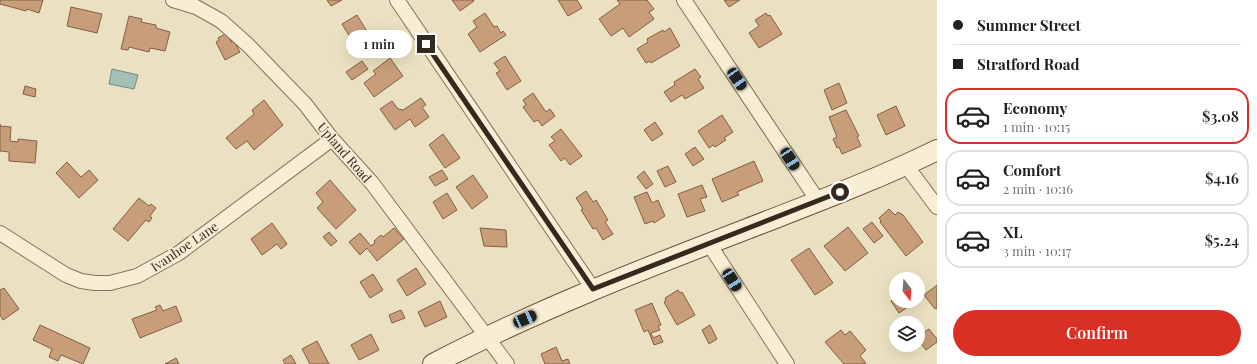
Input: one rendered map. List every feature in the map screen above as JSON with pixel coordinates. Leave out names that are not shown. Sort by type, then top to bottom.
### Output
[{"type":"street","name":"Upland Road","points":[[173,0],[208,12],[236,34],[305,104],[332,139],[372,183],[507,364]]},
{"type":"street","points":[[397,0],[593,289]]},
{"type":"street","points":[[684,0],[818,201]]},
{"type":"street","name":"Ivanhoe Lane","points":[[0,233],[66,275],[81,282],[110,283],[137,276],[179,253],[332,139]]},
{"type":"street","points":[[433,364],[487,336],[593,289],[818,201],[937,150]]},
{"type":"street","points":[[905,164],[937,207]]},
{"type":"street","points":[[709,244],[787,364]]},
{"type":"water","points":[[112,69],[138,75],[134,89],[109,84]]},
{"type":"building","points":[[0,0],[43,0],[39,13],[0,4]]},
{"type":"building","points":[[327,0],[342,0],[331,6]]},
{"type":"building","points":[[452,0],[473,0],[474,1],[460,11]]},
{"type":"building","points":[[558,0],[577,0],[582,8],[568,16]]},
{"type":"building","points":[[617,0],[647,0],[654,9],[649,12],[654,19],[629,37],[623,28],[611,36],[599,19],[620,4]]},
{"type":"building","points":[[724,0],[740,0],[729,7]]},
{"type":"building","points":[[71,7],[102,14],[97,33],[67,26]]},
{"type":"building","points":[[485,13],[494,27],[497,26],[501,33],[503,31],[506,35],[480,52],[468,34],[477,27],[473,21]]},
{"type":"building","points":[[766,13],[768,16],[770,15],[782,34],[759,48],[749,33],[759,26],[755,20]]},
{"type":"building","points":[[357,15],[368,33],[365,35],[369,42],[354,51],[349,44],[353,42],[342,24]]},
{"type":"building","points":[[129,16],[142,19],[141,22],[156,25],[156,28],[170,32],[165,51],[150,48],[149,52],[129,47],[128,50],[121,49]]},
{"type":"building","points":[[670,28],[680,46],[651,63],[650,61],[646,63],[637,49],[648,42],[647,39],[663,30],[664,32]]},
{"type":"building","points":[[227,33],[231,42],[234,41],[240,52],[225,60],[216,42],[219,40],[218,38]]},
{"type":"building","points":[[505,56],[521,81],[507,90],[496,73],[500,71],[494,63]]},
{"type":"building","points":[[390,58],[403,76],[374,97],[364,83],[376,74],[373,71]]},
{"type":"building","points":[[362,61],[368,69],[352,80],[346,72]]},
{"type":"building","points":[[695,69],[701,77],[698,79],[704,88],[685,99],[682,95],[671,102],[664,92],[675,85],[674,82]]},
{"type":"building","points":[[839,83],[847,103],[832,110],[824,90]]},
{"type":"building","points":[[25,86],[36,89],[35,97],[23,94]]},
{"type":"building","points":[[533,93],[546,112],[550,109],[555,116],[542,126],[538,120],[534,122],[523,107],[526,105],[523,100]]},
{"type":"building","points":[[421,98],[426,105],[422,107],[429,117],[415,127],[410,119],[395,130],[380,109],[392,101],[398,109],[403,110]]},
{"type":"building","points":[[264,100],[283,125],[254,150],[247,141],[236,149],[226,138],[254,114],[252,110]]},
{"type":"building","points":[[896,106],[905,126],[886,135],[877,115]]},
{"type":"building","points":[[846,110],[859,136],[857,137],[861,146],[842,154],[839,147],[837,148],[833,139],[837,137],[829,117]]},
{"type":"building","points":[[722,115],[733,132],[724,138],[726,140],[715,147],[713,145],[709,148],[698,131]]},
{"type":"building","points":[[655,122],[663,134],[652,141],[644,130]]},
{"type":"building","points":[[0,126],[11,127],[10,141],[18,142],[18,139],[37,141],[35,163],[9,161],[9,152],[0,151]]},
{"type":"building","points":[[561,129],[582,156],[570,165],[565,158],[561,161],[549,145],[555,141],[551,137]]},
{"type":"building","points":[[443,134],[460,158],[445,168],[429,145]]},
{"type":"building","points":[[695,147],[704,159],[693,166],[685,154]]},
{"type":"building","points":[[754,161],[763,181],[737,192],[739,195],[722,202],[712,179]]},
{"type":"building","points":[[67,162],[81,177],[89,170],[98,180],[79,198],[56,173]]},
{"type":"building","points":[[668,166],[676,182],[665,187],[657,171]]},
{"type":"building","points":[[442,170],[448,179],[435,186],[429,177]]},
{"type":"building","points":[[644,171],[653,184],[646,189],[637,177]]},
{"type":"building","points":[[473,175],[488,197],[472,209],[456,187]]},
{"type":"building","points":[[330,180],[356,210],[336,229],[317,208],[323,202],[316,193]]},
{"type":"building","points":[[702,185],[707,197],[700,199],[705,211],[687,217],[678,194]]},
{"type":"building","points":[[586,191],[593,202],[596,200],[608,220],[605,222],[613,234],[603,240],[596,228],[593,229],[581,210],[583,209],[576,198]]},
{"type":"building","points":[[647,192],[652,203],[658,200],[665,216],[654,223],[653,221],[645,224],[634,197]]},
{"type":"building","points":[[447,193],[457,210],[443,219],[433,202]]},
{"type":"building","points":[[139,198],[149,206],[151,204],[156,208],[150,216],[152,218],[149,222],[146,220],[128,241],[113,229]]},
{"type":"building","points":[[889,209],[895,215],[898,212],[903,215],[923,242],[906,256],[880,222],[881,221],[879,218]]},
{"type":"building","points":[[872,222],[883,236],[874,243],[863,229]]},
{"type":"building","points":[[272,223],[287,244],[281,249],[277,244],[262,255],[251,239]]},
{"type":"building","points":[[848,227],[868,253],[845,271],[824,246]]},
{"type":"building","points":[[394,228],[404,239],[377,261],[367,248],[360,255],[349,242],[360,233],[371,246],[381,235],[383,237]]},
{"type":"building","points":[[480,228],[506,230],[507,247],[484,246]]},
{"type":"building","points":[[329,232],[337,241],[331,246],[323,237]]},
{"type":"building","points":[[809,248],[833,283],[815,295],[791,260]]},
{"type":"building","points":[[416,268],[426,284],[407,296],[397,280]]},
{"type":"building","points":[[373,274],[383,290],[370,298],[360,282]]},
{"type":"building","points":[[937,285],[937,308],[935,309],[925,294]]},
{"type":"building","points":[[4,288],[19,309],[3,320],[0,315],[0,290]]},
{"type":"building","points":[[678,290],[680,293],[682,292],[695,315],[677,325],[664,302],[666,300],[665,298]]},
{"type":"building","points":[[440,301],[447,317],[425,327],[418,312]]},
{"type":"building","points":[[652,303],[661,325],[658,326],[660,330],[651,333],[653,338],[660,335],[663,342],[654,345],[648,330],[644,332],[635,310]]},
{"type":"building","points":[[160,305],[163,311],[176,306],[182,321],[140,338],[132,319],[157,310],[155,307]]},
{"type":"building","points":[[896,308],[906,308],[899,313]]},
{"type":"building","points":[[401,310],[405,318],[392,323],[389,315]]},
{"type":"building","points":[[40,325],[90,348],[83,364],[61,355],[58,361],[49,357],[52,349],[33,340]]},
{"type":"building","points":[[710,325],[717,339],[709,344],[702,330]]},
{"type":"building","points":[[929,329],[937,339],[937,342],[926,350],[925,349],[925,332]]},
{"type":"building","points":[[841,330],[845,335],[850,331],[866,350],[860,356],[866,363],[865,364],[844,364],[825,342]]},
{"type":"building","points":[[371,334],[379,350],[359,360],[351,345]]},
{"type":"building","points":[[317,341],[329,364],[310,364],[302,349]]},
{"type":"building","points":[[556,347],[562,361],[568,359],[570,364],[545,364],[541,354]]},
{"type":"building","points":[[291,355],[296,364],[285,364],[283,360]]},
{"type":"building","points":[[176,358],[179,364],[165,364]]},
{"type":"route","points":[[426,44],[593,289],[840,192]]}]
